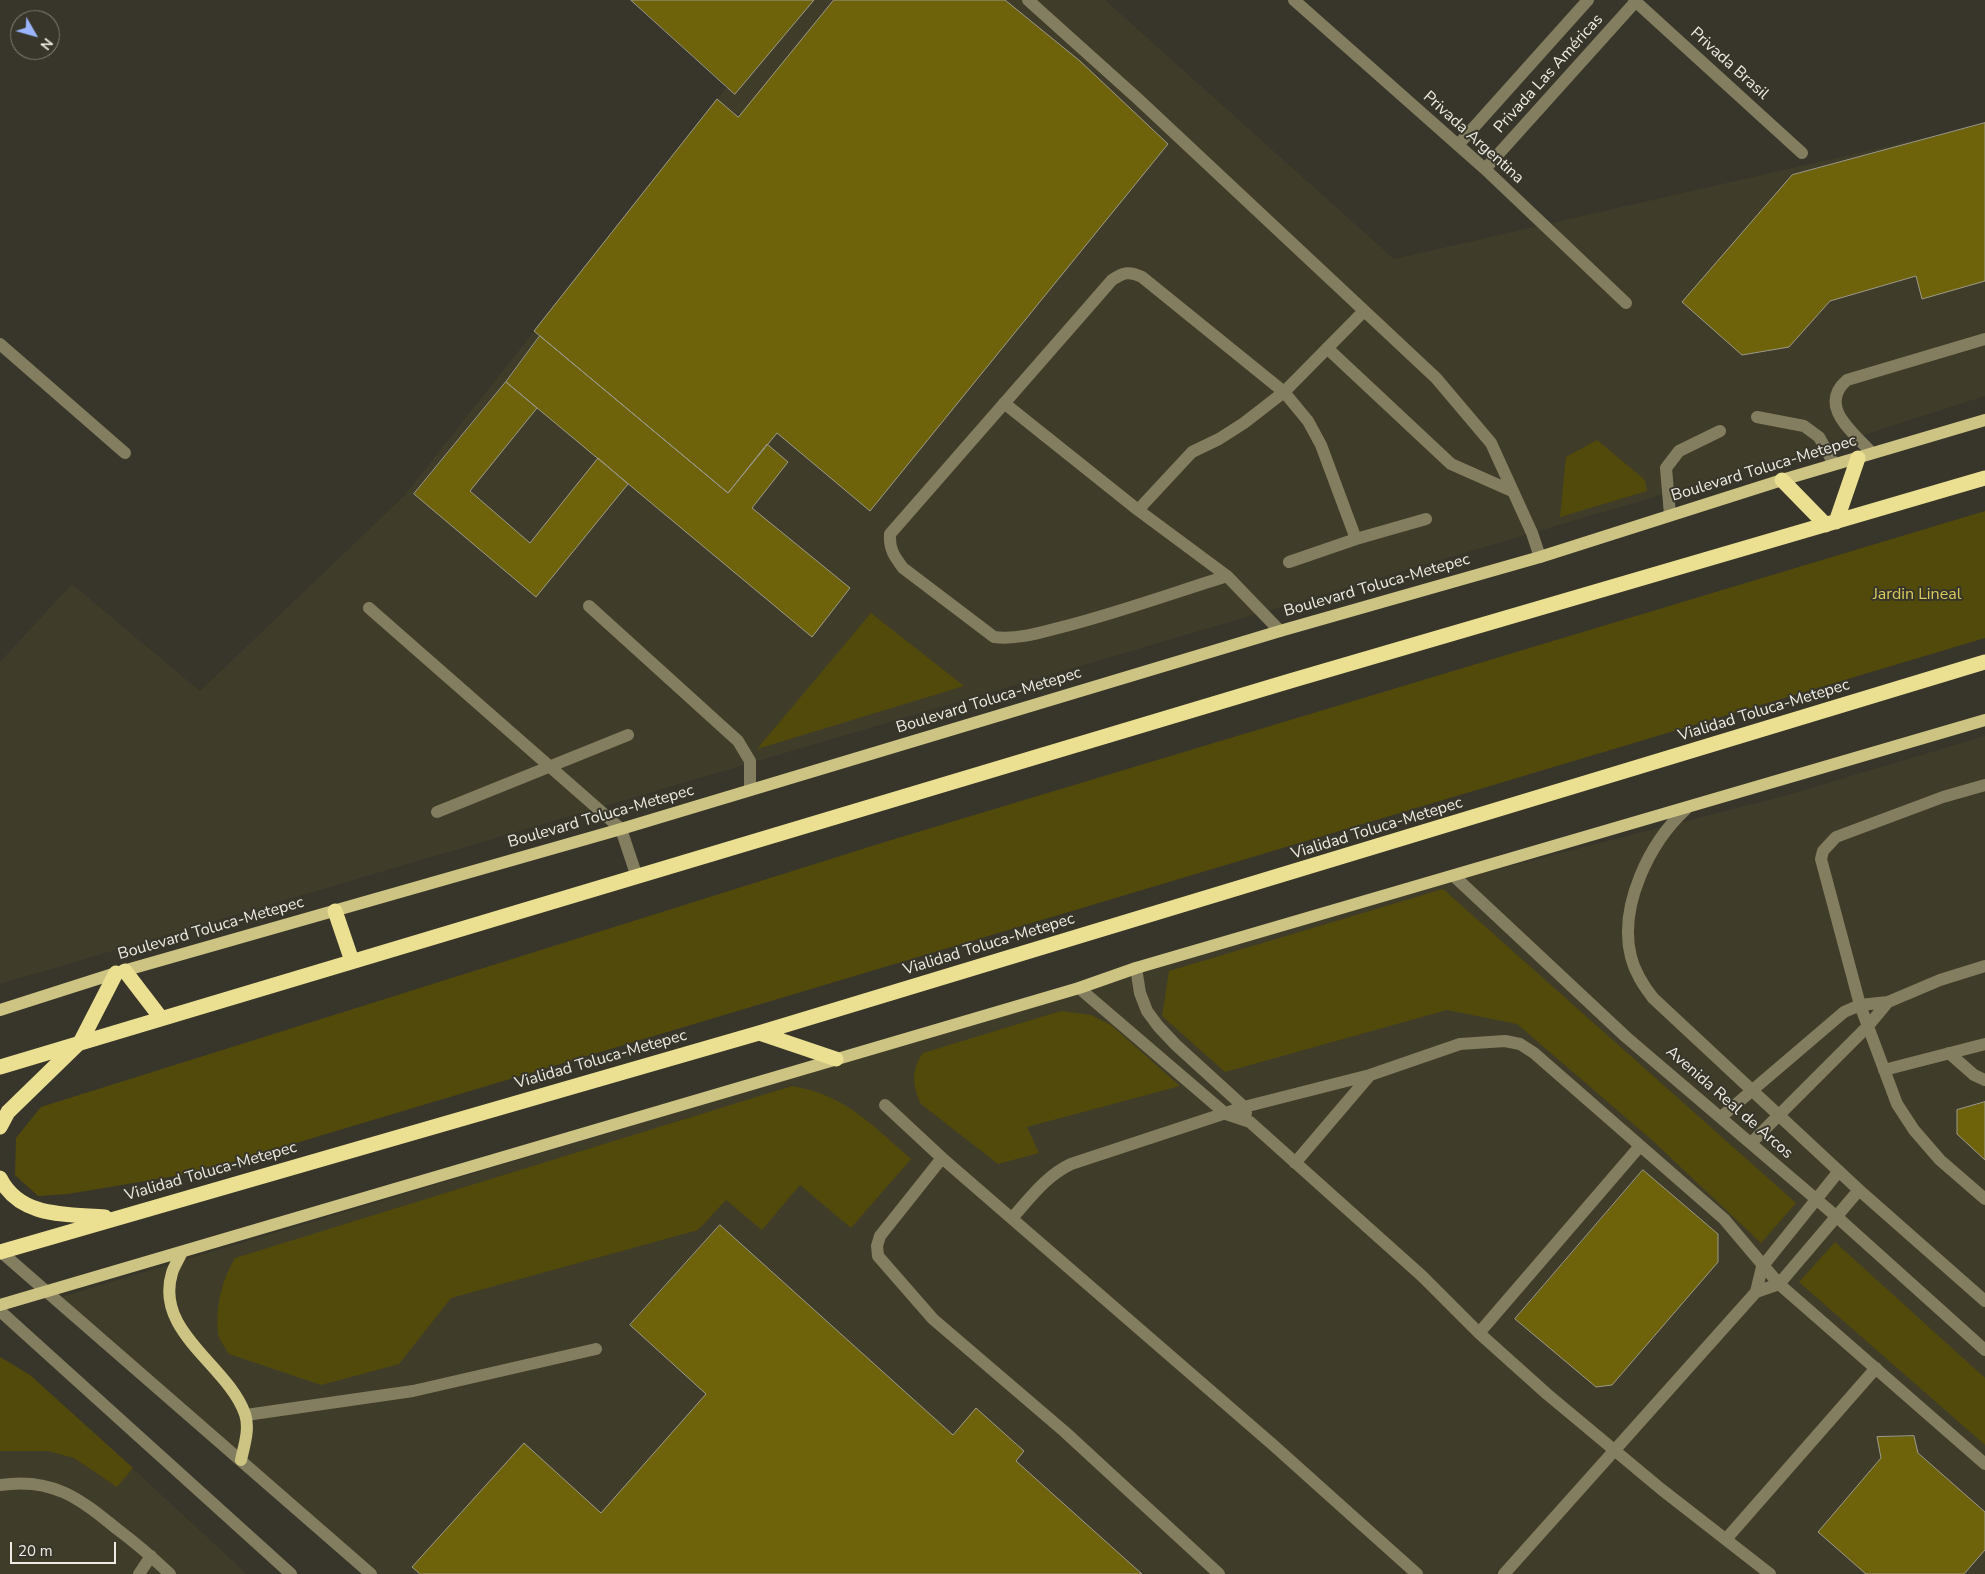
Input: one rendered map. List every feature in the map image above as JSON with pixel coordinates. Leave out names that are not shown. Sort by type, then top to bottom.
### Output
[{"type":"highway","points":[[1831,523],[1865,455]]},
{"type":"highway","points":[[0,1067],[1290,681],[1985,478]]},
{"type":"highway","points":[[1782,480],[1831,523]]},
{"type":"highway","name":"Vialidad Toluca-Metepec","points":[[0,1252],[758,1033],[1985,662]]},
{"type":"highway","points":[[335,911],[352,961]]},
{"type":"highway","points":[[0,1127],[8,1112],[81,1042],[120,972],[160,1018]]},
{"type":"highway","points":[[758,1033],[836,1059]]},
{"type":"highway","points":[[0,1178],[20,1200],[41,1212],[116,1217]]},
{"type":"main road","name":"Boulevard Toluca-Metepec","points":[[0,1010],[120,972],[621,829],[1280,631],[1540,557],[1782,480],[1985,420]]},
{"type":"main road","points":[[0,1306],[1078,988],[1136,968],[1686,809],[1985,720]]},
{"type":"main road","points":[[182,1252],[172,1272],[168,1295],[171,1310],[178,1325],[229,1386],[246,1415],[246,1438],[241,1460]]},
{"type":"street","points":[[1028,0],[1137,98],[1436,378],[1486,437],[1532,533],[1540,557]]},
{"type":"street","name":"Privada Argentina","points":[[1294,0],[1485,169],[1626,303]]},
{"type":"street","name":"Privada Las Américas","points":[[1458,145],[1588,0]]},
{"type":"street","name":"Privada Las Américas","points":[[1485,169],[1636,1]]},
{"type":"street","name":"Privada Brasil","points":[[1636,1],[1802,153]]},
{"type":"street","points":[[1227,576],[1104,616],[1008,639],[994,637],[903,568],[893,555],[890,546],[890,534],[1112,280],[1122,273],[1130,272],[1142,278],[1284,392],[1308,421],[1322,445],[1356,539]]},
{"type":"street","points":[[1138,510],[1192,452],[1244,423],[1284,392],[1364,311]]},
{"type":"street","points":[[1865,455],[1835,407],[1834,397],[1838,388],[1847,380],[1985,339]]},
{"type":"street","points":[[0,344],[125,453]]},
{"type":"street","points":[[1327,348],[1451,464],[1512,491]]},
{"type":"street","points":[[1004,403],[1138,510],[1227,576],[1280,631]]},
{"type":"street","points":[[1757,417],[1804,426],[1819,437],[1834,464]]},
{"type":"street","points":[[1670,515],[1666,468],[1679,451],[1720,431]]},
{"type":"street","points":[[1289,562],[1356,539],[1426,519]]},
{"type":"street","points":[[588,606],[738,741],[750,761],[750,790]]},
{"type":"street","points":[[369,608],[621,829],[637,877]]},
{"type":"street","points":[[437,812],[628,736]]},
{"type":"street","points":[[1985,785],[1943,797],[1836,837],[1823,851],[1821,859],[1860,1005],[1897,1104],[1914,1130],[1940,1160],[1985,1200]]},
{"type":"street","name":"Avenida Real de Arcos","points":[[1686,809],[1673,821],[1653,851],[1638,884],[1629,921],[1631,956],[1640,981],[1653,998],[1859,1190],[1985,1301]]},
{"type":"street","name":"Avenida Real de Arcos","points":[[1455,876],[1626,1037],[1837,1217],[1985,1350]]},
{"type":"street","points":[[1721,1117],[1844,1012],[1860,1005],[1888,1002],[1940,980],[1985,966]]},
{"type":"street","points":[[1136,968],[1140,993],[1147,1011],[1158,1026],[1244,1107],[1250,1122]]},
{"type":"street","points":[[1078,988],[1226,1114],[1250,1122],[1422,1276],[1479,1333],[1615,1452],[1727,1538],[1770,1574]]},
{"type":"street","points":[[1750,1142],[1868,1026],[1888,1002]]},
{"type":"street","points":[[1012,1217],[1057,1171],[1071,1164],[1244,1107],[1370,1075],[1460,1044],[1505,1041],[1520,1044],[1534,1053],[1724,1220],[1762,1267],[1779,1284],[1985,1464]]},
{"type":"street","points":[[1884,1070],[1985,1044]]},
{"type":"street","points":[[1949,1054],[1974,1075],[1985,1080]]},
{"type":"street","points":[[1295,1163],[1370,1075]]},
{"type":"street","points":[[885,1105],[942,1158],[1012,1217],[1417,1574]]},
{"type":"street","points":[[1479,1333],[1640,1146]]},
{"type":"street","points":[[942,1158],[880,1236],[877,1246],[878,1256],[933,1320],[1065,1432],[1219,1574]]},
{"type":"street","points":[[1504,1574],[1756,1292],[1762,1267],[1839,1171]]},
{"type":"street","points":[[1756,1292],[1779,1284],[1859,1190]]},
{"type":"street","points":[[0,1252],[370,1574]]},
{"type":"street","points":[[0,1312],[291,1574]]},
{"type":"street","points":[[246,1415],[413,1391],[596,1349]]},
{"type":"street","points":[[1727,1538],[1876,1368]]},
{"type":"street","points":[[0,1485],[17,1482],[42,1484],[80,1499],[151,1556],[170,1574]]},
{"type":"street","points":[[139,1574],[151,1556]]},
{"type":"shaded area","points":[[631,0],[1105,0],[1394,259],[1985,124],[1985,396],[1848,440],[0,984],[0,662],[72,584],[200,691],[404,496],[727,87]]},
{"type":"shaded area","points":[[1985,736],[1985,1574],[369,1574],[61,1297],[1439,884],[1784,796]]},
{"type":"shaded area","points":[[0,1365],[8,1369],[140,1475],[247,1574],[0,1574]]},
{"type":"green space","points":[[1597,440],[1645,480],[1647,491],[1560,517],[1566,457]]},
{"type":"green space","name":"Jardin Lineal","points":[[1985,511],[1985,638],[199,1172],[68,1194],[38,1196],[15,1175],[16,1138],[41,1107],[888,841]]},
{"type":"green space","points":[[871,613],[964,686],[757,749]]},
{"type":"green space","points":[[1443,889],[1796,1203],[1761,1243],[1652,1140],[1517,1024],[1447,1010],[1225,1072],[1162,1016],[1169,971]]},
{"type":"green space","points":[[1061,1011],[1091,1015],[1111,1025],[1180,1086],[1027,1127],[1039,1153],[998,1164],[921,1104],[914,1078],[916,1065],[923,1053]]},
{"type":"green space","points":[[792,1086],[811,1090],[842,1104],[870,1123],[911,1159],[851,1228],[800,1185],[762,1230],[726,1200],[698,1230],[451,1298],[399,1364],[321,1385],[229,1354],[220,1338],[217,1323],[220,1294],[226,1275],[235,1258]]},
{"type":"green space","points":[[1835,1242],[1985,1378],[1985,1445],[1799,1282]]},
{"type":"green space","points":[[0,1357],[30,1375],[133,1468],[117,1487],[74,1458],[48,1451],[0,1451]]},
{"type":"building","points":[[631,0],[814,0],[735,94]]},
{"type":"building","points":[[834,0],[1005,0],[1080,61],[1168,144],[870,511],[777,433],[728,493],[534,331],[717,99],[738,117]]},
{"type":"building","points":[[1985,123],[1985,281],[1922,299],[1916,276],[1830,301],[1789,347],[1742,355],[1682,302],[1792,175]]},
{"type":"building","points":[[540,336],[728,493],[767,444],[788,462],[752,508],[850,588],[812,637],[506,382]]},
{"type":"building","points":[[506,382],[537,408],[470,491],[530,543],[598,458],[628,484],[536,597],[414,494]]},
{"type":"building","points":[[1985,1102],[1985,1160],[1957,1134],[1957,1110]]},
{"type":"building","points":[[1643,1170],[1718,1234],[1718,1262],[1612,1385],[1596,1387],[1515,1319]]},
{"type":"building","points":[[720,1225],[953,1435],[976,1408],[1024,1451],[1016,1461],[1142,1574],[420,1574],[412,1567],[524,1443],[601,1513],[706,1394],[630,1325]]},
{"type":"building","points":[[1914,1436],[1918,1453],[1985,1512],[1985,1550],[1964,1574],[1866,1574],[1818,1532],[1881,1458],[1877,1437]]}]
